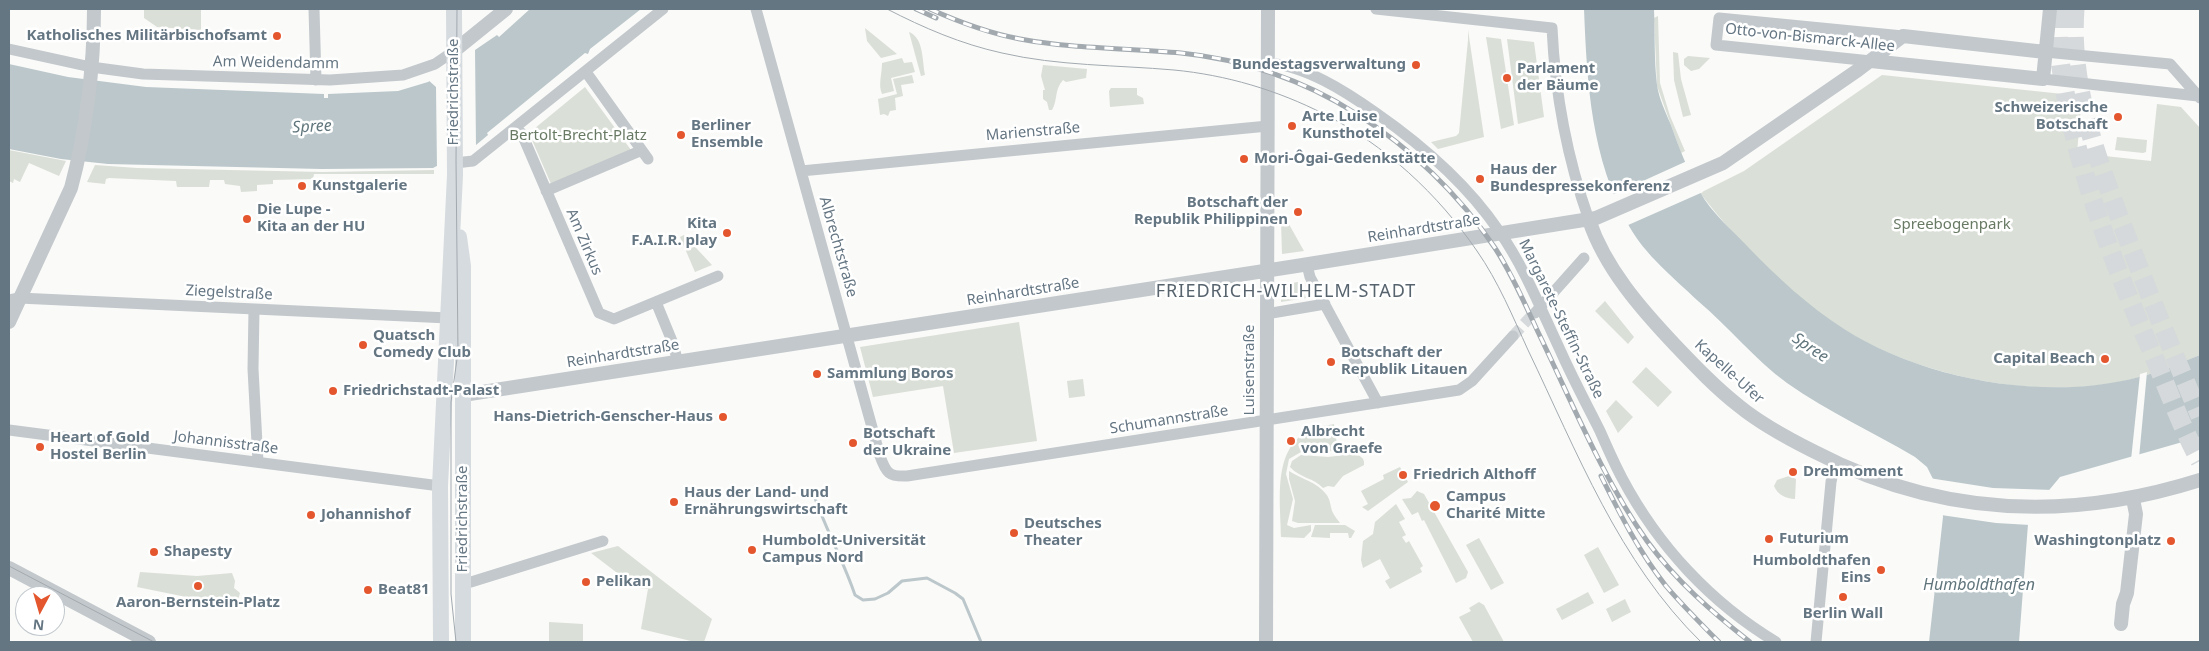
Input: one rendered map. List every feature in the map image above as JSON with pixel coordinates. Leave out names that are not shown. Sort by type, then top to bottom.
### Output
[{"type":"main road","name":"Friedrichstraße","points":[[454,9],[455,167],[457,224],[463,266],[463,642]]},
{"type":"main road","name":"Friedrichstraße","points":[[441,642],[440,486],[455,167]]},
{"type":"main road","points":[[445,395],[463,395]]},
{"type":"street","points":[[9,322],[14,299],[71,188],[77,167],[90,72],[94,9]]},
{"type":"street","points":[[314,9],[316,80]]},
{"type":"street","points":[[454,55],[506,9]]},
{"type":"street","points":[[455,167],[473,161],[664,9]]},
{"type":"street","name":"Albrechtstraße","points":[[756,9],[885,471],[896,477],[907,476]]},
{"type":"street","name":"Luisenstraße","points":[[1266,642],[1268,9]]},
{"type":"street","points":[[1376,9],[1552,28],[1553,57],[1563,125],[1572,166],[1589,220]]},
{"type":"street","points":[[2043,79],[2050,9]]},
{"type":"street","name":"Otto-von-Bismarck-Allee","points":[[1720,18],[2170,64],[2199,97],[1716,45],[1720,18]]},
{"type":"street","name":"Reinhardtstraße","points":[[463,395],[1589,220],[1608,214],[1708,171],[1737,154],[1871,61],[1903,36]]},
{"type":"street","name":"Am Weidendamm","points":[[9,49],[90,72],[316,80],[401,75],[435,64],[454,55]]},
{"type":"street","name":"Margarete-Steffin-Straße","points":[[1268,63],[1285,65],[1339,90],[1404,132],[1446,170],[1501,233],[1537,311],[1622,479],[1650,524],[1679,562],[1721,604],[1751,627],[1776,642]]},
{"type":"street","points":[[548,195],[644,155],[586,72]]},
{"type":"street","name":"Marienstraße","points":[[801,171],[1268,126]]},
{"type":"street","name":"Am Zirkus","points":[[516,127],[522,134],[599,313],[614,319],[718,276]]},
{"type":"street","name":"Kapelle-Ufer","points":[[1589,220],[1597,244],[1610,265],[1641,306],[1695,366],[1748,413],[1780,434],[1855,472],[1930,496],[1986,505],[2059,507],[2101,504],[2133,499],[2200,480]]},
{"type":"street","points":[[1537,311],[1584,258]]},
{"type":"street","points":[[1306,265],[1310,277],[1378,403]]},
{"type":"street","name":"Ziegelstraße","points":[[14,299],[448,318]]},
{"type":"street","points":[[656,302],[672,341],[678,362]]},
{"type":"street","points":[[1266,314],[1325,304]]},
{"type":"street","points":[[254,309],[253,369],[258,462]]},
{"type":"street","name":"Schumannstraße","points":[[907,476],[1459,390],[1466,386],[1513,336]]},
{"type":"street","name":"Johannisstraße","points":[[9,430],[440,486]]},
{"type":"street","points":[[1816,642],[1831,482],[1835,463]]},
{"type":"street","points":[[2121,624],[2123,604],[2127,593],[2136,514],[2133,499]]},
{"type":"street","points":[[463,582],[471,582],[603,541]]},
{"type":"street","points":[[9,568],[149,642]]},
{"type":"green space","points":[[144,9],[201,9],[201,30],[157,27],[144,18]]},
{"type":"green space","points":[[1658,16],[1660,83],[1670,116],[1685,151],[1681,153],[1657,86],[1654,18]]},
{"type":"green space","points":[[865,28],[897,54],[881,58],[867,41]]},
{"type":"green space","points":[[1468,30],[1484,137],[1438,149],[1431,142],[1456,136],[1459,133]]},
{"type":"green space","points":[[909,32],[914,35],[920,44],[925,75],[921,76]]},
{"type":"green space","points":[[1486,37],[1501,39],[1514,125],[1501,129]]},
{"type":"green space","points":[[1507,39],[1534,42],[1544,117],[1518,124]]},
{"type":"green space","points":[[1673,52],[1678,53],[1681,79],[1691,115],[1683,117],[1674,80]]},
{"type":"green space","points":[[1688,56],[1710,58],[1699,69],[1691,71],[1684,65],[1684,59]]},
{"type":"green space","points":[[902,58],[904,63],[912,62],[915,72],[891,78],[894,91],[882,94],[880,83],[882,63]]},
{"type":"green space","points":[[1043,65],[1087,69],[1086,78],[1066,82],[1063,80],[1058,88],[1052,110],[1049,110],[1047,102],[1043,99],[1043,90],[1045,90],[1041,76]]},
{"type":"green space","points":[[912,75],[914,83],[901,85],[903,96],[895,98],[896,110],[890,111],[888,116],[880,115],[878,99],[897,94],[893,79]]},
{"type":"green space","name":"Spreebogenpark","points":[[1882,75],[2082,96],[2077,153],[2151,161],[2157,104],[2181,107],[2200,128],[2200,355],[2148,375],[2106,384],[2070,388],[1996,383],[1959,376],[1923,366],[1889,353],[1835,324],[1793,292],[1734,234],[1700,193],[1744,171]]},
{"type":"green space","name":"Bertolt-Brecht-Platz","points":[[585,87],[631,150],[551,184],[529,133]]},
{"type":"green space","points":[[1111,88],[1137,88],[1137,95],[1143,98],[1144,104],[1110,107],[1109,91]]},
{"type":"green space","points":[[2117,137],[2147,140],[2146,152],[2115,150]]},
{"type":"green space","points":[[9,150],[66,161],[59,176],[29,163],[20,182],[14,179],[13,183],[9,181]]},
{"type":"green space","points":[[95,165],[137,168],[322,172],[434,170],[434,174],[314,174],[313,179],[273,180],[273,184],[257,185],[257,191],[241,192],[240,186],[225,184],[224,180],[210,180],[209,187],[177,187],[176,181],[109,178],[106,179],[105,184],[87,182]]},
{"type":"green space","points":[[1286,219],[1304,251],[1282,254],[1281,221]]},
{"type":"green space","points":[[684,235],[712,265],[695,272],[680,237]]},
{"type":"green space","points":[[1298,282],[1306,298],[1281,302],[1281,285]]},
{"type":"green space","points":[[1605,301],[1634,337],[1628,344],[1595,311]]},
{"type":"green space","points":[[1019,322],[1037,441],[954,453],[943,386],[873,397],[860,347]]},
{"type":"green space","points":[[1646,367],[1672,392],[1658,407],[1632,382]]},
{"type":"green space","points":[[1083,379],[1085,396],[1069,398],[1067,381]]},
{"type":"green space","points":[[1616,400],[1633,417],[1618,433],[1606,411]]},
{"type":"green space","points":[[1334,424],[1338,451],[1301,452],[1289,459],[1286,474],[1293,499],[1287,525],[1294,528],[1311,525],[1311,531],[1304,538],[1281,537],[1281,480],[1287,453],[1294,442],[1308,431]]},
{"type":"green space","points":[[1352,454],[1361,457],[1364,460],[1364,465],[1343,476],[1334,487],[1328,486],[1323,488],[1298,474],[1290,467],[1292,461],[1301,455],[1328,457]]},
{"type":"green space","points":[[1400,467],[1408,482],[1368,511],[1362,507],[1368,504],[1361,491],[1384,479],[1383,475]]},
{"type":"green space","points":[[1289,471],[1314,484],[1328,496],[1333,513],[1340,523],[1298,523],[1292,521],[1295,501],[1289,479]]},
{"type":"green space","points":[[1789,476],[1796,479],[1795,499],[1782,496],[1774,486],[1777,480]]},
{"type":"green space","points":[[1417,491],[1424,494],[1468,572],[1466,578],[1456,583],[1424,520],[1422,521],[1418,512],[1412,515],[1402,499],[1411,498]]},
{"type":"green space","points":[[1396,504],[1405,519],[1399,522],[1406,535],[1402,537],[1406,543],[1409,541],[1423,566],[1420,568],[1422,572],[1390,589],[1385,581],[1390,578],[1380,559],[1363,568],[1361,560],[1363,541],[1373,534],[1375,522]]},
{"type":"green space","points":[[1315,525],[1345,525],[1355,531],[1351,538],[1349,538],[1348,533],[1330,533],[1330,538],[1311,537]]},
{"type":"green space","points":[[1479,538],[1504,583],[1491,590],[1466,545]]},
{"type":"green space","points":[[618,546],[712,619],[704,642],[695,642],[641,629],[648,589],[637,588],[591,553]]},
{"type":"green space","points":[[1598,547],[1619,585],[1604,593],[1584,555]]},
{"type":"green space","points":[[140,572],[197,576],[232,573],[235,581],[234,588],[240,593],[236,607],[137,587]]},
{"type":"green space","points":[[1588,592],[1594,603],[1562,620],[1556,609]]},
{"type":"green space","points":[[1625,599],[1631,612],[1612,622],[1606,609]]},
{"type":"green space","points":[[1479,602],[1484,605],[1504,642],[1473,642],[1459,617],[1471,611],[1469,608]]},
{"type":"green space","points":[[549,622],[583,624],[583,642],[549,642]]},
{"type":"water","name":"Spree","points":[[530,9],[641,9],[590,49],[588,54],[585,53],[487,133],[488,135],[476,145],[433,168],[322,169],[108,164],[61,159],[9,149],[9,64],[68,77],[146,87],[324,94],[324,98],[328,98],[328,94],[398,91],[428,82],[497,35],[499,37]]},
{"type":"water","points":[[1584,9],[1654,9],[1655,66],[1658,90],[1684,159],[1700,192],[1716,214],[1793,291],[1844,329],[1876,347],[1911,362],[1987,382],[2065,387],[2103,384],[2139,377],[2200,355],[2200,437],[2060,477],[2040,501],[2028,524],[2019,642],[1929,642],[1943,517],[1941,495],[1927,467],[1915,457],[1818,403],[1775,374],[1660,266],[1636,237],[1616,200],[1606,174],[1599,147],[1590,93]]},
{"type":"pier","points":[[475,48],[476,148],[437,169],[436,87],[427,79]]},
{"type":"pier","points":[[1687,161],[1703,192],[1626,226],[1612,195]]},
{"type":"pier","points":[[2147,372],[2139,458],[2131,460],[2140,374]]},
{"type":"pier","points":[[1929,478],[1993,488],[2053,490],[2042,503],[2030,525],[1996,523],[1941,515],[1938,495]]},
{"type":"waterway","points":[[815,498],[855,595],[863,600],[875,599],[888,593],[902,581],[927,578],[963,599],[981,642]]},
{"type":"tunnel","points":[[2059,9],[2061,68],[2074,136],[2083,168],[2104,232],[2128,295],[2181,423],[2200,461]]},
{"type":"tunnel","points":[[2075,9],[2074,38],[2077,68],[2081,97],[2088,125],[2106,182],[2200,416]]},
{"type":"tunnel","points":[[1513,336],[1534,313]]},
{"type":"tram line","points":[[456,642],[451,594],[451,402],[458,352],[457,9]]},
{"type":"tram line","points":[[887,9],[943,35],[1002,53],[1066,63],[1193,72],[1251,85],[1306,105],[1324,114],[1368,140],[1389,156],[1428,191],[1462,230],[1485,263],[1505,299],[1583,466],[1623,541],[1646,577],[1672,611],[1701,642]]},
{"type":"tram line","points":[[9,566],[154,642]]},
{"type":"railway","points":[[916,9],[936,18]]},
{"type":"railway","points":[[930,9],[974,27],[1020,39],[1080,47],[1181,53],[1226,60],[1249,66],[1293,81],[1335,101],[1395,141],[1432,173],[1466,209],[1495,248],[1518,289],[1602,465],[1631,517],[1647,541],[1658,556],[1695,595],[1750,642]]},
{"type":"railway","points":[[1601,476],[1630,532],[1656,573],[1679,601],[1719,642]]},
{"type":"place","name":"Katholisches Militärbischofsamt","points":[[277,36]]},
{"type":"place","name":"Bundestagsverwaltung","points":[[1416,65]]},
{"type":"place","name":"Parlament der Bäume","points":[[1507,78]]},
{"type":"place","name":"Schweizerische Botschaft","points":[[2118,117]]},
{"type":"place","name":"Arte Luise Kunsthotel","points":[[1292,126]]},
{"type":"place","name":"Berliner Ensemble","points":[[681,135]]},
{"type":"place","name":"Mori-Ôgai-Gedenkstätte","points":[[1244,159]]},
{"type":"place","name":"Haus der Bundespressekonferenz","points":[[1480,179]]},
{"type":"place","name":"Kunstgalerie","points":[[302,186]]},
{"type":"place","name":"Botschaft der Republik Philippinen","points":[[1298,212]]},
{"type":"place","name":"Die Lupe - Kita an der HU","points":[[247,219]]},
{"type":"place","name":"Kita F.A.I.R. play","points":[[727,233]]},
{"type":"place","name":"Quatsch Comedy Club","points":[[363,345]]},
{"type":"place","name":"Capital Beach","points":[[2105,359]]},
{"type":"place","name":"Botschaft der Republik Litauen","points":[[1331,362]]},
{"type":"place","name":"Sammlung Boros","points":[[817,374]]},
{"type":"place","name":"Friedrichstadt-Palast","points":[[333,391]]},
{"type":"place","name":"Hans-Dietrich-Genscher-Haus","points":[[723,417]]},
{"type":"place","name":"Albrecht von Graefe","points":[[1291,441]]},
{"type":"place","name":"Botschaft der Ukraine","points":[[853,443]]},
{"type":"place","name":"Heart of Gold Hostel Berlin","points":[[40,447]]},
{"type":"place","name":"Drehmoment","points":[[1793,472]]},
{"type":"place","name":"Friedrich Althoff","points":[[1403,475]]},
{"type":"place","name":"Haus der Land- und Ernährungswirtschaft","points":[[674,502]]},
{"type":"place","name":"Campus Charité Mitte","points":[[1435,506]]},
{"type":"place","name":"Johannishof","points":[[311,515]]},
{"type":"place","name":"Deutsches Theater","points":[[1014,533]]},
{"type":"place","name":"Futurium","points":[[1769,539]]},
{"type":"place","name":"Washingtonplatz","points":[[2171,541]]},
{"type":"place","name":"Humboldt-Universität Campus Nord","points":[[752,550]]},
{"type":"place","name":"Shapesty","points":[[154,552]]},
{"type":"place","name":"Humboldthafen Eins","points":[[1881,570]]},
{"type":"place","name":"Pelikan","points":[[586,582]]},
{"type":"place","name":"Aaron-Bernstein-Platz","points":[[198,586]]},
{"type":"place","name":"Beat81","points":[[368,590]]},
{"type":"place","name":"Berlin Wall","points":[[1843,597]]},
{"type":"district","name":"FRIEDRICH-WILHELM-STADT","points":[[1286,292]]},
{"type":"water label","name":"Humboldthafen","points":[[1979,585]]}]
